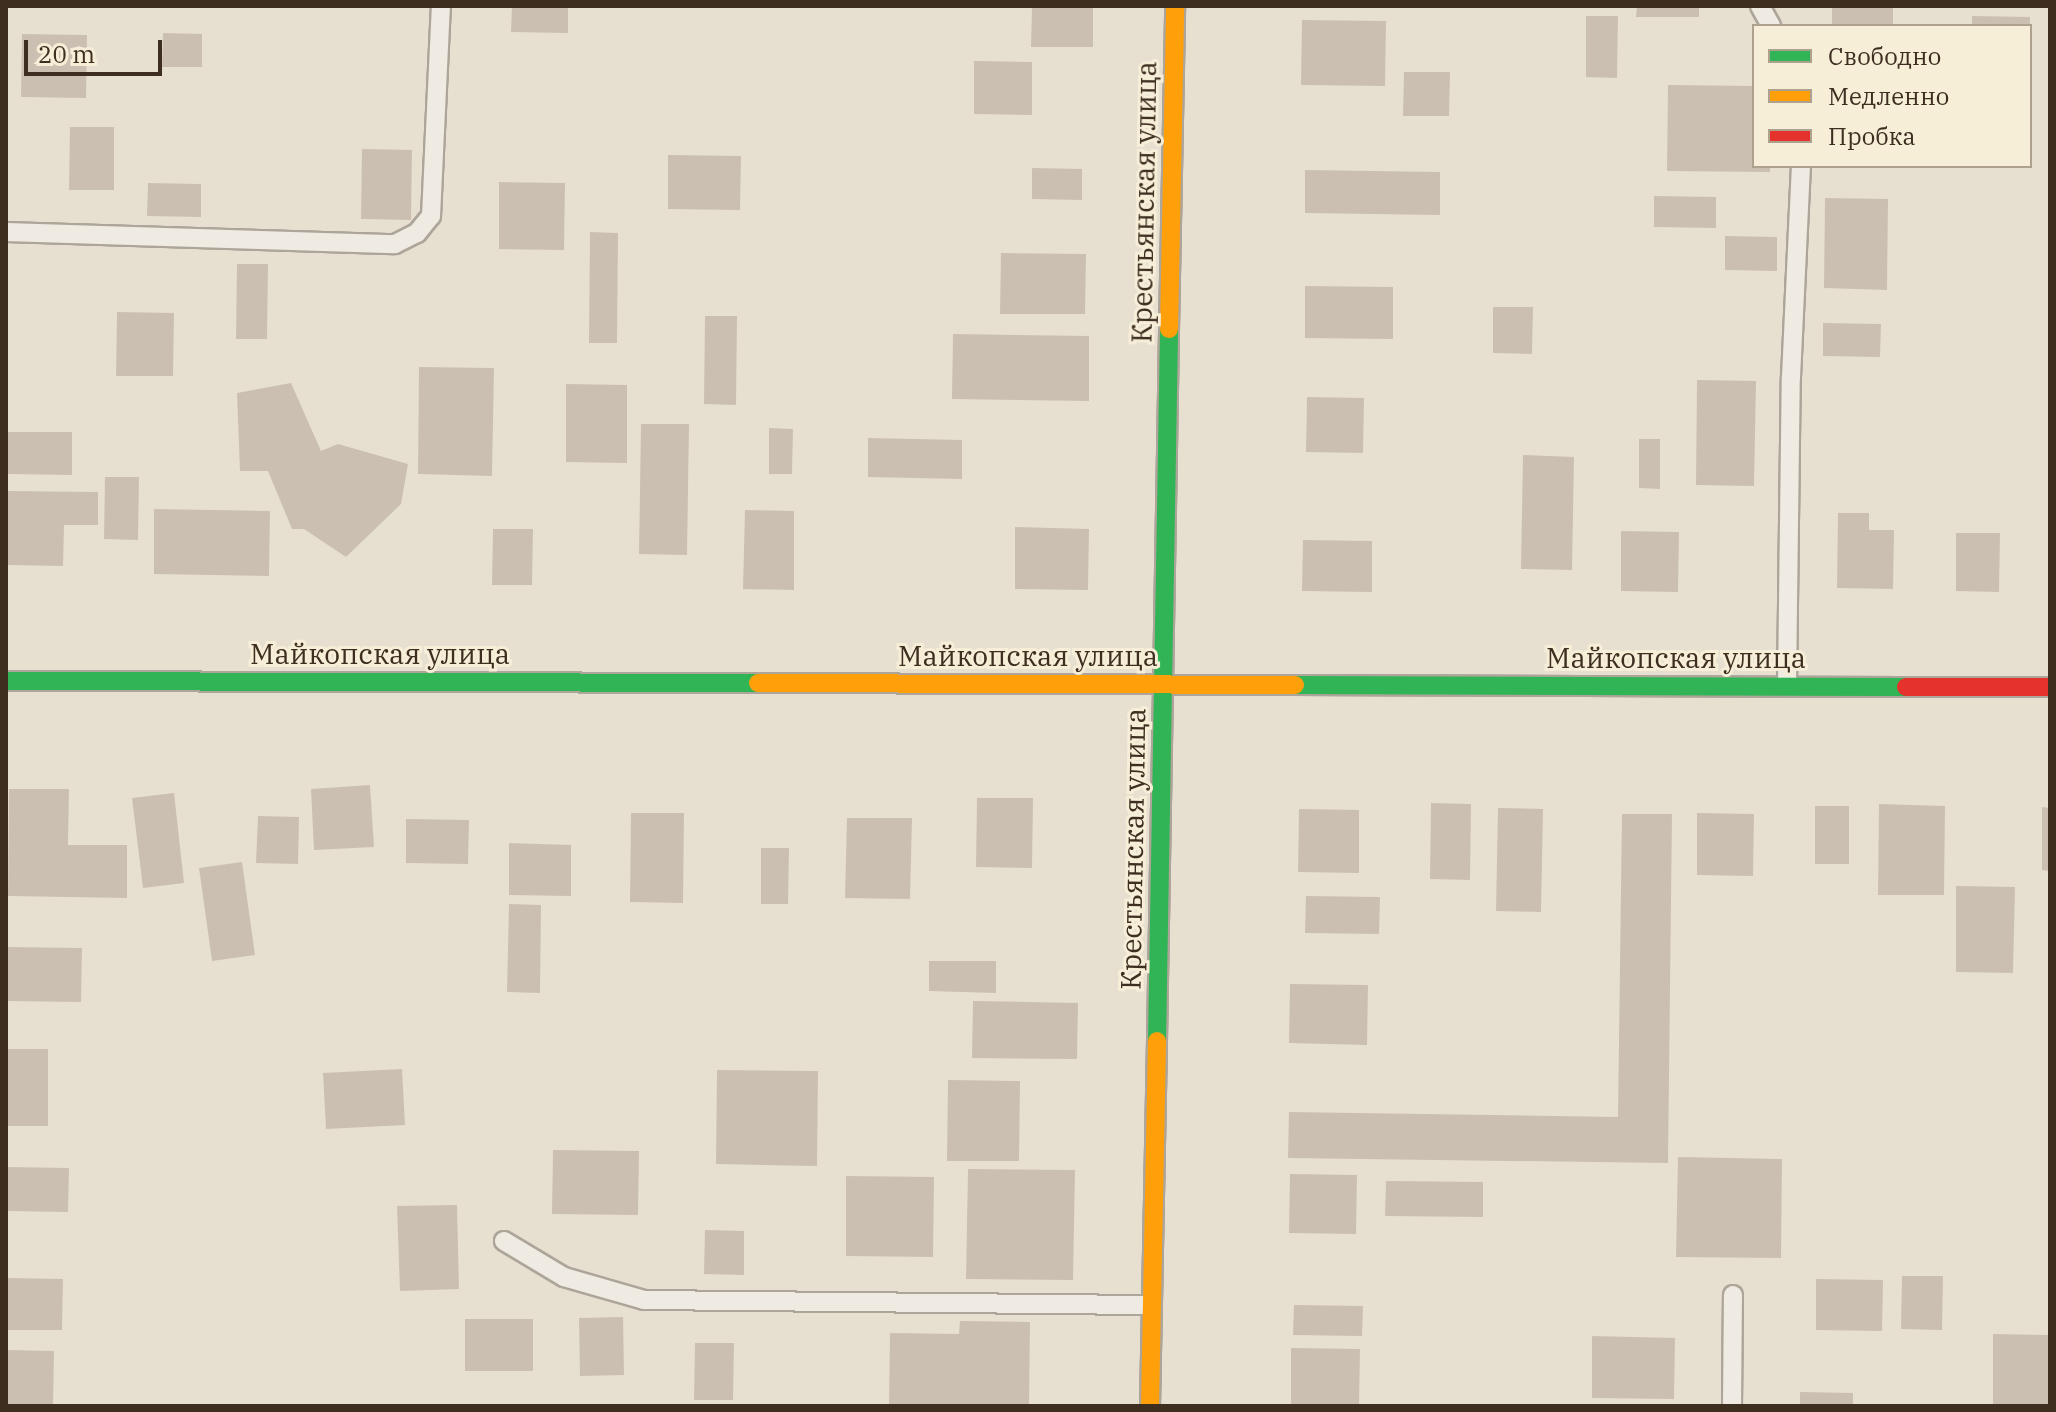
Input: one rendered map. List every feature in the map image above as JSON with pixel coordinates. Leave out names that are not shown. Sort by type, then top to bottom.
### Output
[{"type":"street","name":"Крестьянская улица","points":[[1150,1406],[1175,6]]},
{"type":"street","name":"Майкопская улица","points":[[6,681],[2050,687]]},
{"type":"lane","points":[[6,232],[395,244],[417,233],[431,216],[441,6]]},
{"type":"lane","points":[[1760,6],[1770,24]]},
{"type":"lane","points":[[1787,686],[1791,377],[1801,168]]},
{"type":"lane","points":[[504,1241],[564,1277],[644,1300],[1150,1305]]},
{"type":"lane","points":[[1732,1406],[1733,1295]]},
{"type":"building","points":[[512,6],[568,6],[568,33],[511,32]]},
{"type":"building","points":[[1032,6],[1093,6],[1093,47],[1031,47]]},
{"type":"building","points":[[1637,6],[1699,6],[1699,17],[1636,17]]},
{"type":"building","points":[[1832,6],[1893,6],[1893,24],[1832,24]]},
{"type":"building","points":[[1586,16],[1618,16],[1617,78],[1586,77]]},
{"type":"building","points":[[1972,16],[2030,17],[2030,24],[1972,24]]},
{"type":"building","points":[[1302,20],[1386,21],[1385,86],[1301,85]]},
{"type":"building","points":[[163,33],[202,34],[202,67],[162,67]]},
{"type":"building","points":[[22,34],[87,35],[86,98],[21,97]]},
{"type":"building","points":[[974,61],[1032,62],[1032,115],[974,114]]},
{"type":"building","points":[[1404,72],[1450,72],[1449,116],[1403,116]]},
{"type":"building","points":[[1668,85],[1752,86],[1752,168],[1770,168],[1770,172],[1667,171]]},
{"type":"building","points":[[70,127],[114,127],[114,190],[69,190]]},
{"type":"building","points":[[362,149],[412,150],[411,220],[361,219]]},
{"type":"building","points":[[668,155],[741,156],[740,210],[668,209]]},
{"type":"building","points":[[1032,168],[1082,169],[1082,200],[1032,199]]},
{"type":"building","points":[[1305,170],[1440,172],[1440,215],[1305,213]]},
{"type":"building","points":[[499,182],[565,183],[564,250],[499,249]]},
{"type":"building","points":[[148,183],[201,184],[201,217],[147,216]]},
{"type":"building","points":[[1654,196],[1716,197],[1716,228],[1654,227]]},
{"type":"building","points":[[1825,198],[1888,199],[1887,290],[1824,288]]},
{"type":"building","points":[[590,232],[618,233],[617,343],[589,343]]},
{"type":"building","points":[[1725,236],[1777,237],[1777,271],[1725,270]]},
{"type":"building","points":[[1001,253],[1086,254],[1085,314],[1000,314]]},
{"type":"building","points":[[237,264],[268,264],[267,339],[236,339]]},
{"type":"building","points":[[1305,286],[1393,287],[1393,339],[1305,338]]},
{"type":"building","points":[[1493,307],[1533,307],[1532,354],[1493,353]]},
{"type":"building","points":[[117,312],[174,313],[173,376],[116,376]]},
{"type":"building","points":[[705,316],[737,316],[736,405],[704,404]]},
{"type":"building","points":[[1823,323],[1881,324],[1880,357],[1823,356]]},
{"type":"building","points":[[953,334],[1089,336],[1089,401],[952,399]]},
{"type":"building","points":[[419,367],[494,368],[492,476],[418,474]]},
{"type":"building","points":[[1697,380],[1756,381],[1754,486],[1696,485]]},
{"type":"building","points":[[291,383],[321,451],[338,444],[408,464],[401,504],[346,557],[304,529],[292,529],[268,471],[240,471],[237,393]]},
{"type":"building","points":[[566,384],[627,385],[627,463],[566,462]]},
{"type":"building","points":[[1307,397],[1364,398],[1363,453],[1306,452]]},
{"type":"building","points":[[641,424],[689,424],[687,555],[639,554]]},
{"type":"building","points":[[769,428],[793,429],[792,474],[769,474]]},
{"type":"building","points":[[8,432],[72,432],[72,475],[8,474]]},
{"type":"building","points":[[868,438],[962,440],[962,479],[868,477]]},
{"type":"building","points":[[1639,439],[1660,439],[1660,489],[1639,488]]},
{"type":"building","points":[[1523,455],[1574,457],[1572,570],[1521,569]]},
{"type":"building","points":[[105,477],[139,477],[138,540],[104,539]]},
{"type":"building","points":[[8,491],[98,492],[98,525],[64,525],[63,566],[7,565]]},
{"type":"building","points":[[154,509],[270,511],[269,576],[154,574]]},
{"type":"building","points":[[745,510],[794,511],[794,590],[743,589]]},
{"type":"building","points":[[1838,513],[1869,513],[1869,530],[1894,530],[1893,589],[1837,588]]},
{"type":"building","points":[[1015,527],[1089,529],[1088,590],[1015,589]]},
{"type":"building","points":[[493,529],[533,529],[532,585],[492,585]]},
{"type":"building","points":[[1621,531],[1679,532],[1678,592],[1621,591]]},
{"type":"building","points":[[1956,533],[2000,533],[1999,592],[1956,591]]},
{"type":"building","points":[[1303,540],[1372,541],[1372,592],[1302,591]]},
{"type":"building","points":[[370,785],[374,847],[314,850],[311,789]]},
{"type":"building","points":[[9,789],[69,789],[68,845],[127,845],[127,898],[8,896]]},
{"type":"building","points":[[174,793],[184,883],[143,888],[132,798]]},
{"type":"building","points":[[977,798],[1033,798],[1032,868],[976,867]]},
{"type":"building","points":[[1431,803],[1471,804],[1470,880],[1430,879]]},
{"type":"building","points":[[1879,804],[1945,806],[1944,895],[1878,895]]},
{"type":"building","points":[[1815,806],[1849,806],[1849,864],[1815,864]]},
{"type":"building","points":[[2042,807],[2050,808],[2050,871],[2042,870]]},
{"type":"building","points":[[1498,808],[1543,809],[1541,912],[1496,911]]},
{"type":"building","points":[[1299,809],[1359,810],[1359,873],[1298,872]]},
{"type":"building","points":[[631,813],[684,813],[683,903],[630,902]]},
{"type":"building","points":[[1697,813],[1754,814],[1753,876],[1697,875]]},
{"type":"building","points":[[1622,814],[1672,814],[1668,1163],[1288,1158],[1289,1112],[1618,1117]]},
{"type":"building","points":[[258,816],[299,817],[298,864],[256,863]]},
{"type":"building","points":[[847,818],[912,818],[910,899],[845,898]]},
{"type":"building","points":[[406,819],[469,820],[468,864],[406,863]]},
{"type":"building","points":[[509,843],[571,845],[571,896],[509,895]]},
{"type":"building","points":[[761,848],[789,848],[788,904],[761,904]]},
{"type":"building","points":[[242,862],[255,955],[212,961],[199,868]]},
{"type":"building","points":[[1956,886],[2015,887],[2013,973],[1956,972]]},
{"type":"building","points":[[1306,896],[1380,897],[1379,934],[1305,933]]},
{"type":"building","points":[[509,904],[541,905],[540,993],[507,992]]},
{"type":"building","points":[[7,947],[82,948],[81,1002],[6,1001]]},
{"type":"building","points":[[929,961],[996,961],[996,993],[929,991]]},
{"type":"building","points":[[1290,984],[1368,985],[1367,1045],[1289,1043]]},
{"type":"building","points":[[973,1001],[1078,1003],[1077,1059],[972,1058]]},
{"type":"building","points":[[6,1049],[48,1049],[48,1126],[6,1126]]},
{"type":"building","points":[[402,1069],[405,1125],[326,1129],[323,1073]]},
{"type":"building","points":[[717,1070],[818,1071],[817,1166],[716,1164]]},
{"type":"building","points":[[948,1080],[1020,1081],[1019,1161],[947,1161]]},
{"type":"building","points":[[553,1150],[639,1151],[638,1215],[552,1214]]},
{"type":"building","points":[[1678,1157],[1782,1159],[1781,1258],[1676,1257]]},
{"type":"building","points":[[6,1167],[69,1168],[68,1212],[6,1211]]},
{"type":"building","points":[[968,1169],[1075,1170],[1073,1280],[966,1279]]},
{"type":"building","points":[[1290,1174],[1357,1175],[1356,1234],[1289,1233]]},
{"type":"building","points":[[846,1176],[934,1177],[933,1257],[846,1256]]},
{"type":"building","points":[[1386,1181],[1483,1182],[1483,1217],[1385,1216]]},
{"type":"building","points":[[457,1205],[459,1289],[400,1291],[397,1206]]},
{"type":"building","points":[[705,1230],[744,1231],[744,1275],[704,1274]]},
{"type":"building","points":[[1902,1276],[1943,1276],[1942,1330],[1901,1329]]},
{"type":"building","points":[[6,1278],[63,1279],[62,1330],[6,1330]]},
{"type":"building","points":[[1816,1279],[1883,1280],[1882,1331],[1816,1330]]},
{"type":"building","points":[[1294,1305],[1363,1306],[1362,1336],[1293,1335]]},
{"type":"building","points":[[623,1317],[624,1375],[580,1376],[579,1318]]},
{"type":"building","points":[[465,1319],[533,1319],[533,1371],[465,1371]]},
{"type":"building","points":[[960,1321],[1030,1322],[1029,1406],[889,1406],[890,1333],[959,1334]]},
{"type":"building","points":[[1993,1334],[2050,1335],[2050,1406],[1993,1406]]},
{"type":"building","points":[[1592,1336],[1675,1338],[1674,1399],[1592,1398]]},
{"type":"building","points":[[695,1343],[734,1343],[733,1400],[694,1400]]},
{"type":"building","points":[[1291,1348],[1360,1349],[1359,1406],[1291,1405]]},
{"type":"building","points":[[6,1350],[54,1351],[53,1406],[6,1406]]},
{"type":"building","points":[[1800,1392],[1853,1393],[1853,1406],[1800,1406]]},
{"type":"traffic: fast","points":[[1157,1041],[1169,329]]},
{"type":"traffic: fast","points":[[6,681],[758,683]]},
{"type":"traffic: fast","points":[[1295,685],[1906,687]]},
{"type":"traffic: slow","points":[[1169,329],[1175,6]]},
{"type":"traffic: slow","points":[[758,683],[1295,685]]},
{"type":"traffic: slow","points":[[1150,1406],[1157,1041]]},
{"type":"traffic: jam","points":[[1906,687],[2050,687]]}]
